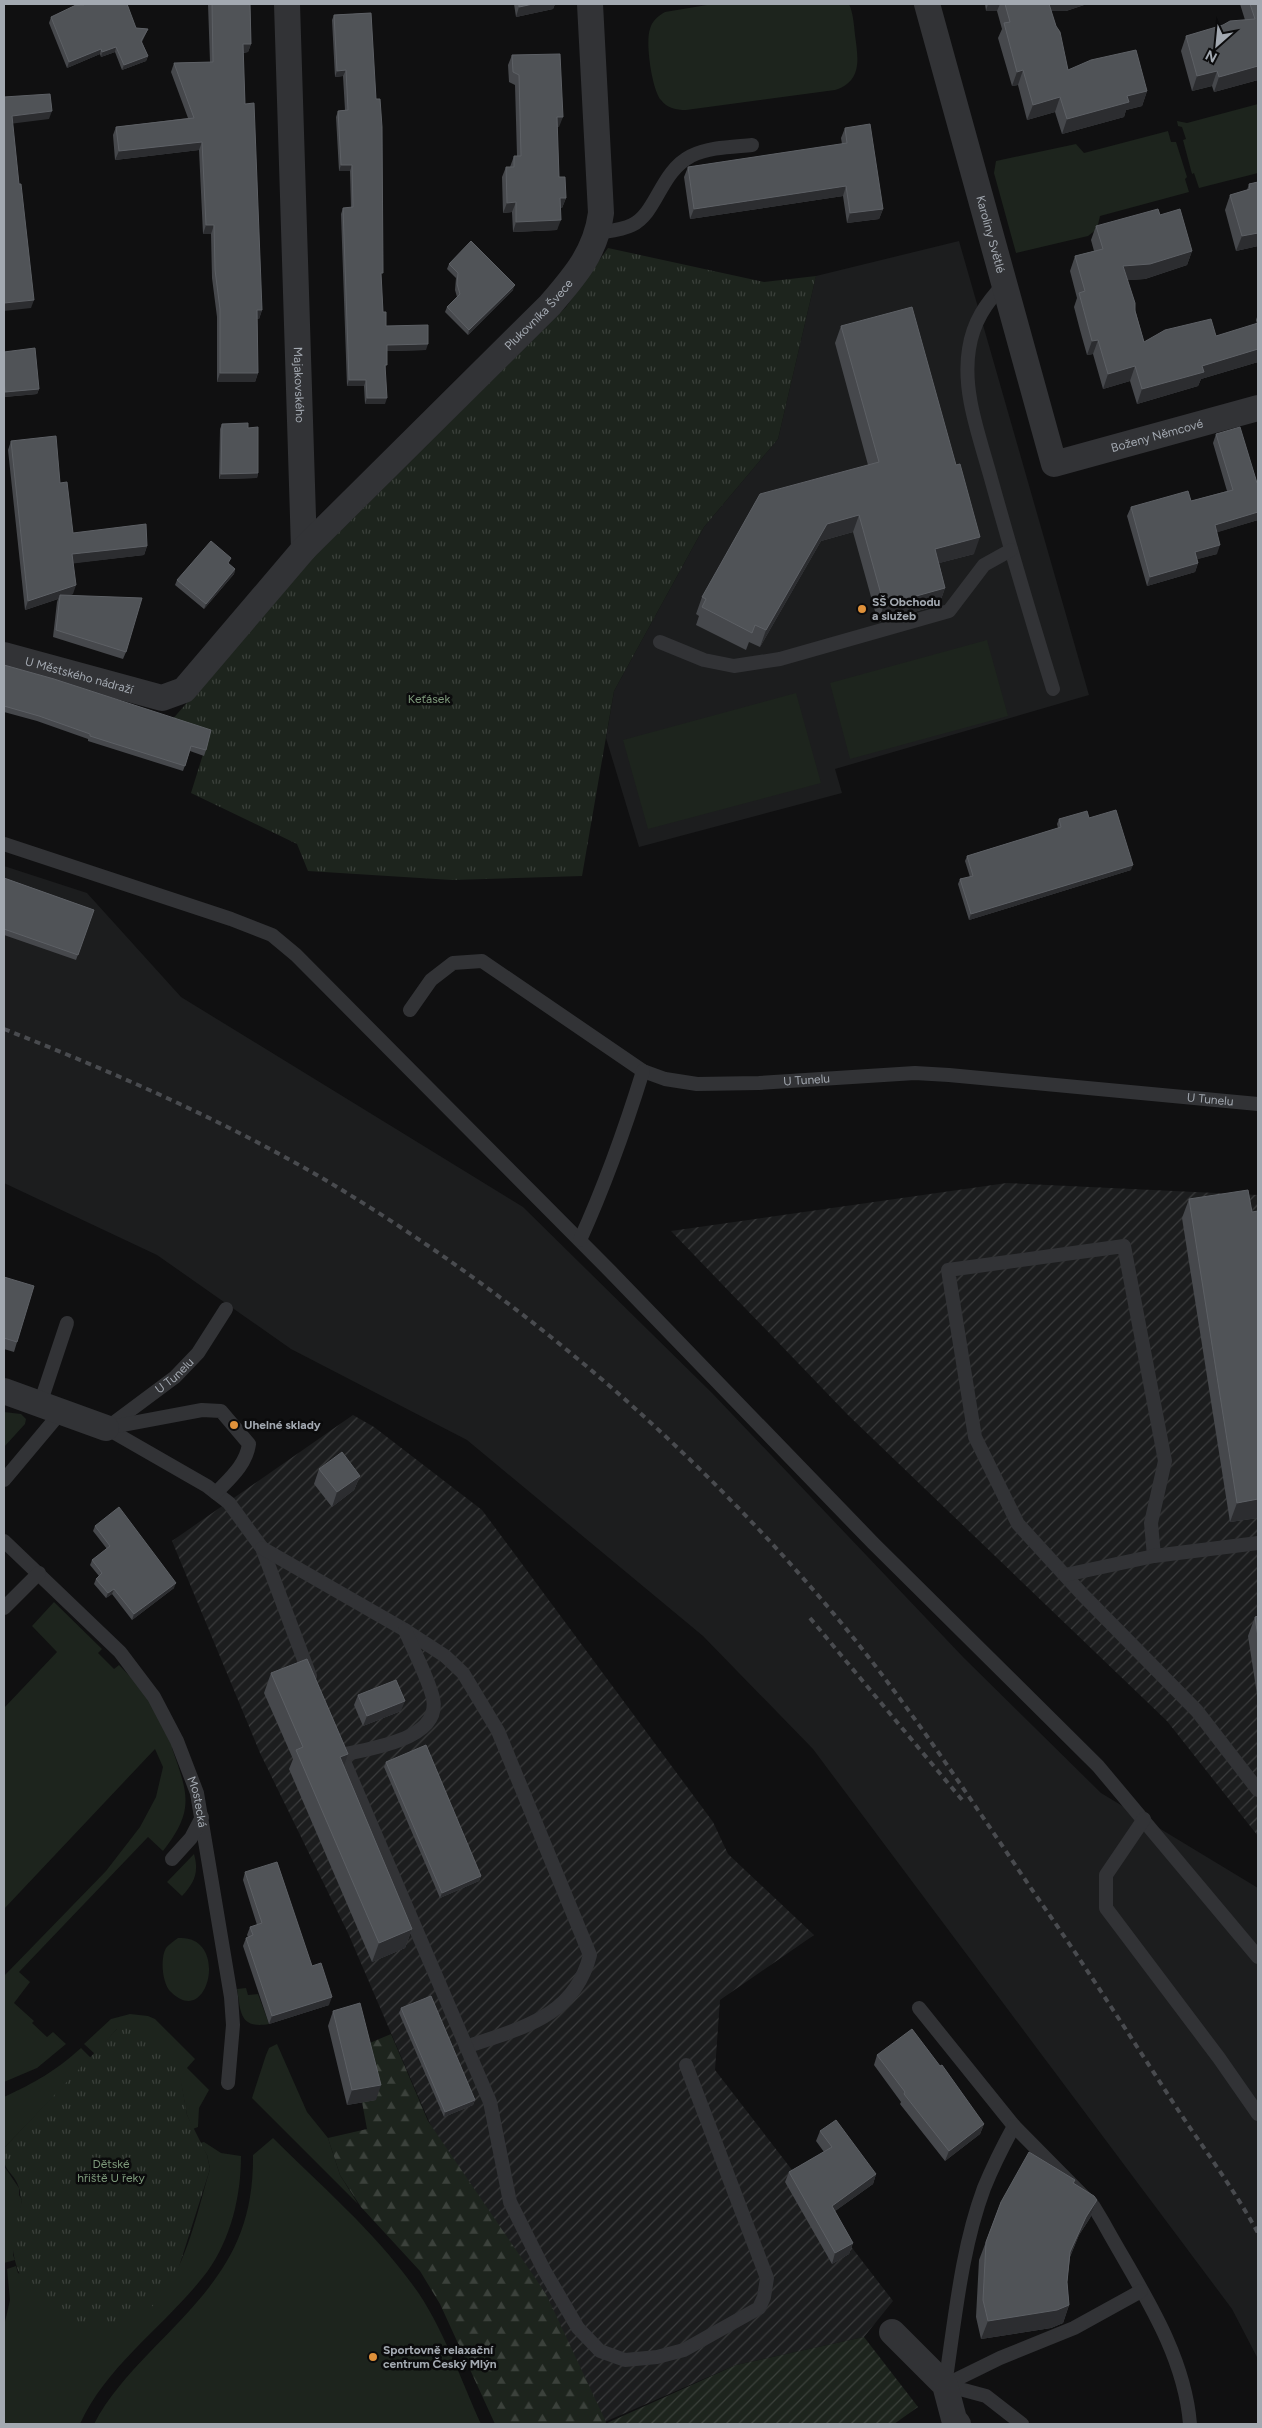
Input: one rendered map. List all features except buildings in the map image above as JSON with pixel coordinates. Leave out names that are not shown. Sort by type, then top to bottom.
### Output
[{"type":"street","name":"Majakovského","points":[[287,4],[304,549]]},
{"type":"street","name":"Plukovníka Švece","points":[[304,549],[550,305],[583,264],[598,233],[601,213],[590,4]]},
{"type":"street","name":"Karoliny Světlé","points":[[927,4],[1054,464]]},
{"type":"street","name":"Boženy Němcové","points":[[1054,464],[1258,408]]},
{"type":"street","name":"U Městského nádraží","points":[[4,655],[162,698],[184,690],[304,549]]},
{"type":"street","points":[[4,1391],[106,1428]]},
{"type":"street","points":[[892,2332],[944,2385],[954,2419],[958,2424]]},
{"type":"lane","points":[[598,233],[634,224],[644,216],[669,173],[690,157],[710,150],[752,145]]},
{"type":"lane","points":[[1004,284],[985,304],[975,325],[969,349],[968,380],[972,408],[1011,550],[1053,689]]},
{"type":"lane","points":[[660,642],[704,660],[734,666],[780,659],[949,610],[984,565],[1011,550]]},
{"type":"lane","points":[[4,844],[231,918],[272,935],[296,955],[580,1240],[873,1543],[1098,1766],[1258,1958]]},
{"type":"lane","name":"U Tunelu","points":[[410,1010],[431,980],[453,963],[482,960],[643,1071],[665,1079],[697,1084],[759,1083],[915,1073],[941,1074],[1258,1104]]},
{"type":"lane","points":[[580,1240],[604,1189],[620,1146],[643,1071]]},
{"type":"lane","points":[[1154,1556],[1151,1524],[1165,1461],[1124,1246],[948,1270],[975,1437],[1018,1524],[1064,1575],[1197,1711],[1258,1790]]},
{"type":"lane","name":"U Tunelu","points":[[106,1428],[176,1377],[198,1353],[226,1309]]},
{"type":"lane","points":[[4,1480],[50,1408],[67,1323]]},
{"type":"lane","points":[[106,1428],[202,1410],[221,1411],[249,1444],[244,1460],[239,1468],[216,1493]]},
{"type":"lane","points":[[106,1428],[216,1493],[229,1503],[262,1548],[314,1686]]},
{"type":"lane","name":"Mostecká","points":[[4,1541],[120,1652],[154,1697],[177,1741],[197,1793],[231,1997],[233,2025],[228,2083]]},
{"type":"lane","points":[[1064,1575],[1154,1556],[1258,1543]]},
{"type":"lane","points":[[262,1548],[405,1630],[445,1656],[463,1673],[498,1731],[590,1954],[585,1975],[563,2004],[532,2024],[466,2047]]},
{"type":"lane","points":[[4,1608],[39,1573]]},
{"type":"lane","points":[[342,1755],[406,1738],[424,1728],[434,1713],[433,1698],[405,1630]]},
{"type":"lane","points":[[331,1730],[490,2102],[510,2202],[544,2270],[578,2328],[600,2351],[625,2360],[656,2358],[684,2350],[759,2308],[764,2298],[767,2278],[686,2066]]},
{"type":"lane","points":[[172,1859],[191,1838],[202,1817]]},
{"type":"lane","points":[[1144,1819],[1106,1875],[1106,1908],[1258,2114]]},
{"type":"lane","points":[[918,2008],[1014,2126],[1094,2207],[1169,2342],[1181,2370],[1188,2401],[1190,2424]]},
{"type":"lane","points":[[944,2385],[971,2230],[984,2189],[998,2156],[1014,2126]]},
{"type":"lane","points":[[944,2385],[1000,2358],[1074,2328],[1141,2290]]},
{"type":"lane","points":[[944,2385],[986,2396],[1022,2424]]},
{"type":"shaded area","name":"SŠ Obchodu a služeb","points":[[959,241],[1089,695],[835,769],[842,793],[639,847],[606,738],[614,691],[704,527],[778,439],[816,276]]},
{"type":"shaded area","points":[[4,866],[87,893],[181,997],[523,1207],[712,1393],[964,1658],[1101,1793],[1258,1888],[1258,2359],[1232,2309],[813,1749],[703,1636],[467,1440],[291,1349],[157,1255],[4,1183]]},
{"type":"shaded area","points":[[1007,1183],[1258,1195],[1258,1836],[1167,1721],[848,1415],[671,1231]]},
{"type":"shaded area","points":[[353,1415],[374,1427],[482,1510],[713,1822],[728,1854],[814,1935],[720,2000],[715,2070],[893,2301],[864,2337],[736,2365],[600,2424],[559,2424],[348,1933],[260,1753],[172,1541]]},
{"type":"green space","points":[[713,4],[849,4],[857,52],[857,68],[854,75],[844,86],[835,90],[686,110],[669,107],[663,103],[658,95],[652,77],[648,44],[651,26],[665,12]]},
{"type":"green space","points":[[1258,104],[1258,173],[1199,188],[1194,173],[1192,174],[1183,140],[1186,139],[1182,127],[1178,126],[1177,121],[1187,123]]},
{"type":"green space","points":[[1168,131],[1171,142],[1176,142],[1187,177],[1185,179],[1189,192],[1100,216],[1097,229],[1088,236],[1016,253],[994,173],[996,161],[1076,144],[1084,153]]},
{"type":"green space","name":"Keťásek","points":[[608,248],[764,282],[816,276],[778,439],[704,527],[614,691],[582,876],[452,880],[308,871],[297,844],[191,793],[209,735],[171,721],[312,559],[566,307]]},
{"type":"green space","points":[[987,640],[1008,716],[850,759],[830,683]]},
{"type":"green space","points":[[796,693],[821,783],[648,829],[623,740]]},
{"type":"green space","points":[[4,1412],[21,1414],[26,1419],[25,1424],[4,1447]]},
{"type":"green space","points":[[54,1602],[102,1649],[98,1653],[114,1669],[119,1665],[151,1698],[174,1744],[172,1748],[182,1778],[186,1801],[180,1824],[163,1851],[148,1837],[19,1972],[30,1982],[14,2003],[34,2021],[32,2023],[47,2037],[53,2032],[66,2044],[37,2068],[4,2082],[4,1976],[106,1871],[140,1827],[156,1797],[163,1767],[155,1749],[4,1909],[4,1708],[57,1652],[32,1626]]},
{"type":"green space","points":[[194,1854],[195,1876],[182,1896],[167,1882]]},
{"type":"green space","points":[[178,1938],[194,1941],[204,1950],[209,1963],[208,1978],[204,1991],[195,1999],[184,2000],[171,1992],[164,1977],[164,1952]]},
{"type":"green space","points":[[246,1988],[248,1995],[258,1994],[269,2024],[252,2024],[243,2017],[237,1989]]},
{"type":"green space","points":[[130,2014],[148,2016],[155,2019],[195,2059],[187,2068],[209,2090],[199,2108],[198,2127],[193,2129],[187,2115],[176,2057],[117,2029],[95,2054],[84,2044],[111,2019]]},
{"type":"green space","name":"Dětské hřiště U řeky","points":[[129,2026],[143,2027],[177,2057],[187,2115],[207,2155],[210,2169],[177,2273],[161,2297],[149,2309],[129,2319],[108,2324],[87,2324],[67,2319],[49,2309],[33,2295],[21,2278],[14,2256],[13,2242],[22,2200],[17,2182],[4,2162],[5,2147],[117,2029]]},
{"type":"green space","points":[[391,2034],[428,2121],[546,2294],[606,2422],[605,2424],[495,2424],[440,2304],[420,2271],[361,2207],[340,2175],[328,2138],[367,2129],[362,2102],[376,2099],[365,2045]]},
{"type":"green space","points":[[277,2044],[307,2112],[328,2138],[340,2175],[358,2204],[252,2098],[269,2048]]},
{"type":"green space","points":[[81,2048],[91,2058],[5,2147],[4,2151],[4,2097],[44,2076]]},
{"type":"green space","points":[[273,2138],[346,2208],[397,2264],[412,2284],[441,2333],[481,2424],[94,2424],[119,2387],[191,2309],[224,2266],[237,2242],[246,2217],[251,2188],[253,2155]]},
{"type":"green space","points":[[204,2142],[221,2153],[241,2156],[237,2202],[233,2217],[222,2246],[207,2272],[106,2382],[80,2424],[4,2424],[4,2326],[10,2300],[7,2269],[16,2266],[18,2273],[139,2314],[154,2303],[167,2288],[186,2250],[210,2169],[207,2155],[200,2143]]},
{"type":"green space","points":[[4,2166],[19,2188],[19,2195],[22,2200],[13,2255],[15,2260],[4,2263]]},
{"type":"green space","points":[[864,2337],[918,2407],[894,2424],[605,2424],[736,2365]]},
{"type":"railway","points":[[4,1029],[91,1064],[219,1123],[302,1166],[410,1233],[476,1279],[602,1379],[719,1488],[828,1607],[884,1677],[936,1749],[1074,1951],[1230,2187],[1258,2233]]},
{"type":"railway","points":[[810,1618],[963,1801]]},
{"type":"place","name":"SŠ Obchodu a služeb","points":[[862,609]]},
{"type":"place","name":"Uhelné sklady","points":[[234,1425]]},
{"type":"place","name":"Sportovně relaxační centrum Český Mlýn","points":[[373,2357]]}]
